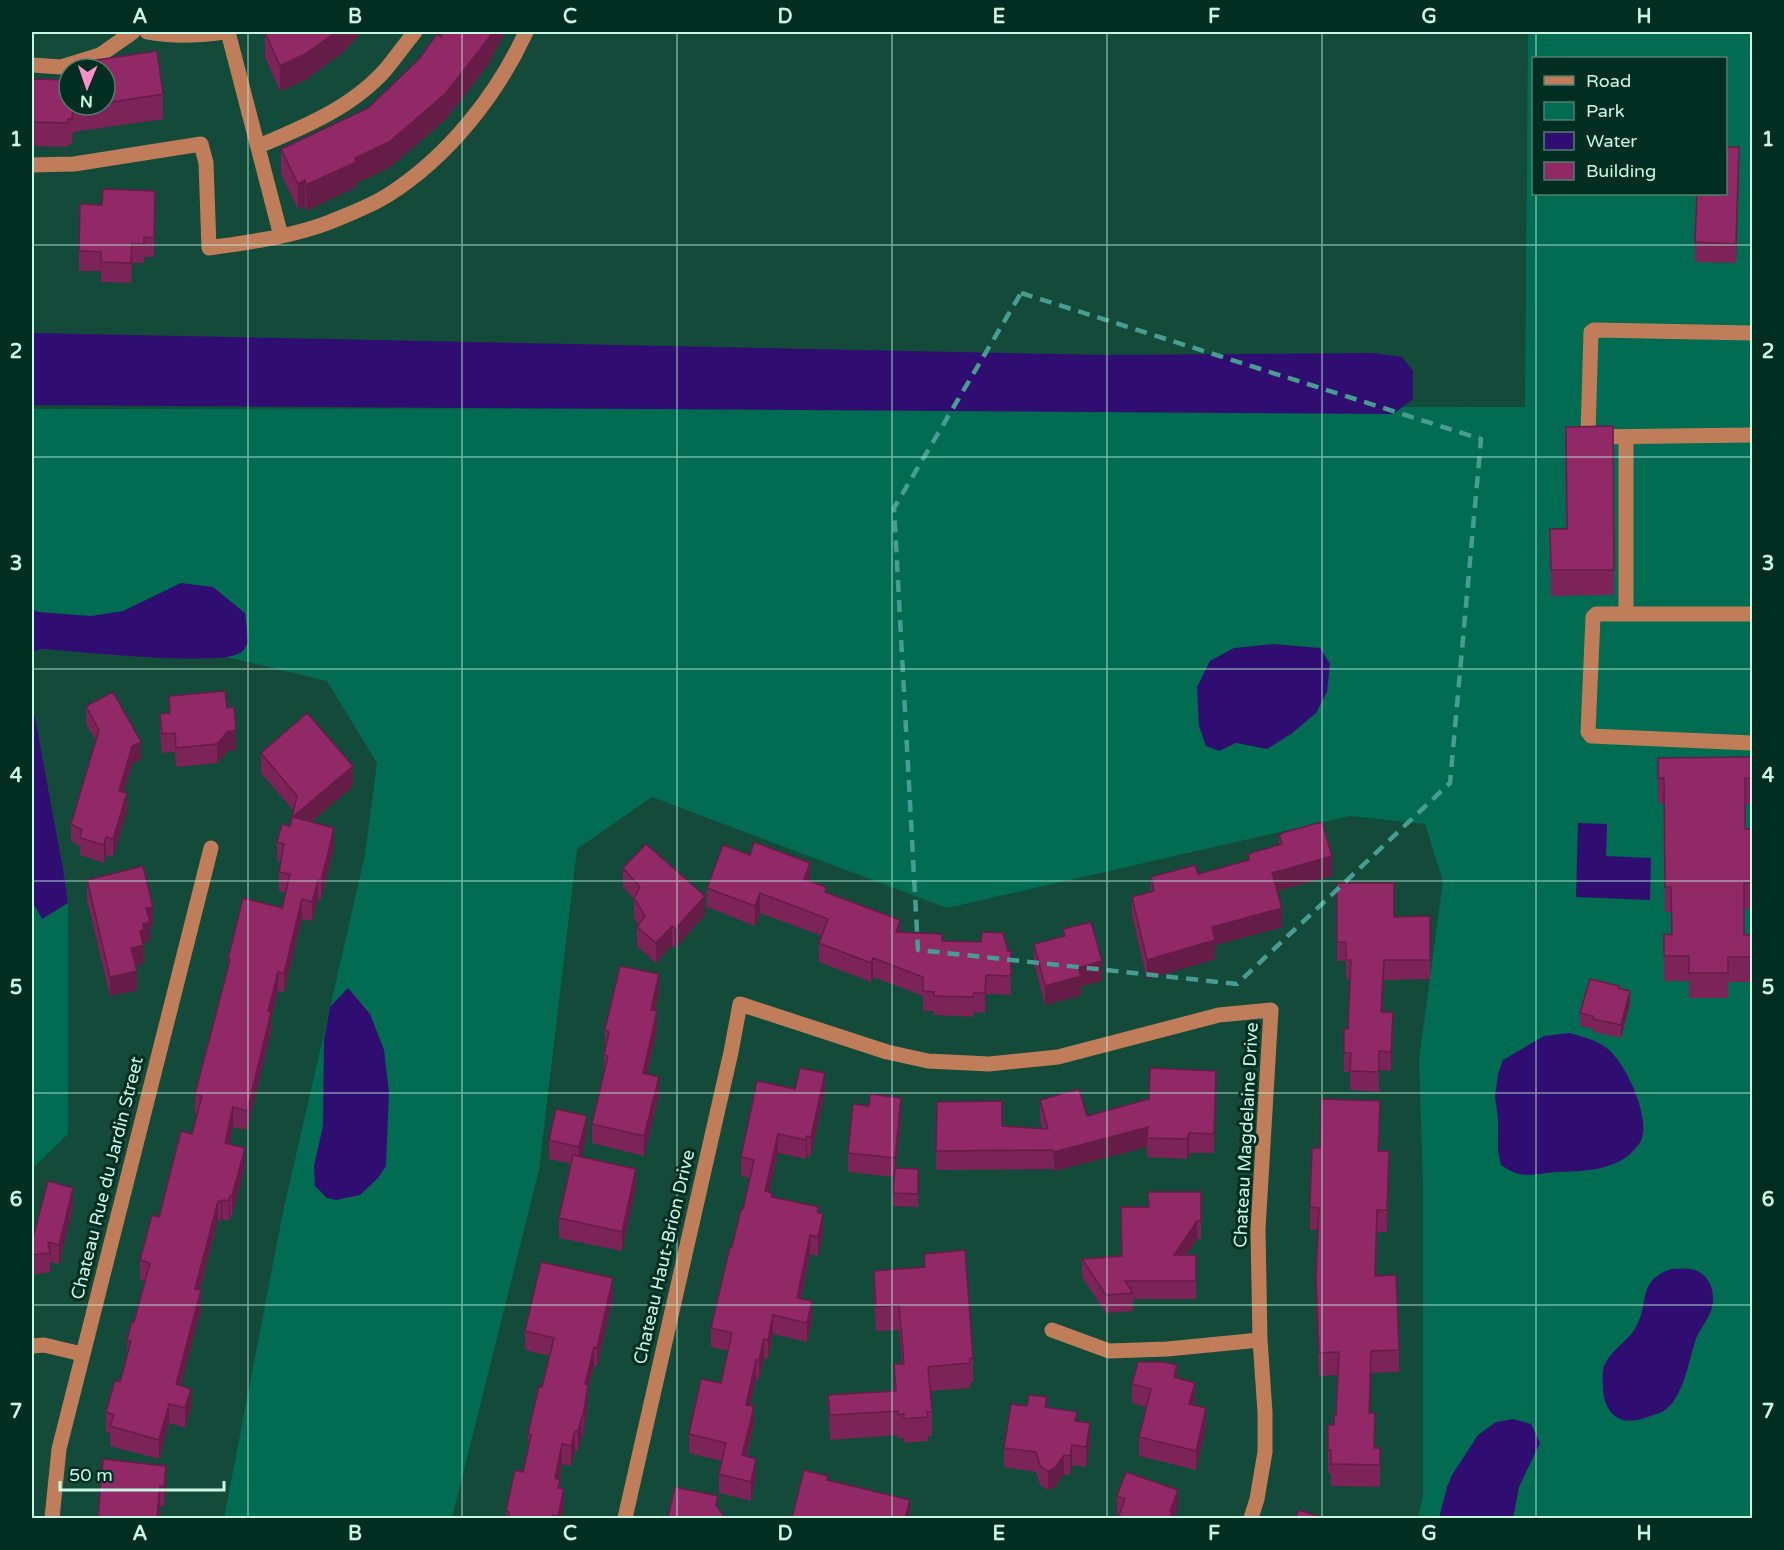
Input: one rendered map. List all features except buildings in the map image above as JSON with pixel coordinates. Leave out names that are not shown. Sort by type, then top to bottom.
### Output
[{"type":"street","points":[[32,65],[61,67],[100,55],[133,32]]},
{"type":"street","points":[[147,32],[167,36],[198,36],[226,32],[281,236]]},
{"type":"street","points":[[258,146],[320,120],[355,96],[385,70],[415,32]]},
{"type":"street","points":[[32,165],[74,164],[201,144],[206,163],[209,248],[281,236],[328,222],[387,196],[419,172],[452,142],[491,92],[526,32]]},
{"type":"street","points":[[1752,333],[1594,330],[1591,332],[1588,434],[1591,437],[1752,435]]},
{"type":"street","points":[[1626,437],[1626,614]]},
{"type":"street","points":[[1752,614],[1596,614],[1593,618],[1588,732],[1591,736],[1752,742]]},
{"type":"street","name":"Chateau Rue du Jardin Street","points":[[52,1518],[58,1449],[211,848]]},
{"type":"street","name":"Chateau Magdelaine Drive","points":[[740,1004],[887,1052],[928,1061],[989,1064],[1058,1057],[1219,1015],[1272,1010],[1258,1229],[1265,1452],[1257,1499],[1251,1518]]},
{"type":"street","name":"Chateau Haut-Brion Drive","points":[[625,1518],[729,1064],[740,1004]]},
{"type":"street","points":[[1052,1330],[1109,1351],[1167,1349],[1260,1340]]},
{"type":"street","points":[[32,1346],[44,1345],[82,1354]]},
{"type":"highlighted area","points":[[1021,293],[1481,439],[1450,783],[1237,984],[918,950],[894,508]]},
{"type":"green space","points":[[1528,32],[1752,32],[1752,1518],[1418,1518],[1423,1497],[1423,1186],[1419,1060],[1443,881],[1425,824],[1350,816],[947,908],[652,797],[577,849],[539,1170],[452,1518],[224,1518],[283,1212],[365,855],[377,763],[327,681],[227,657],[194,659],[41,649],[32,652],[32,409],[1525,407]]},
{"type":"green space","points":[[32,701],[68,903],[68,1134],[32,1169]]},
{"type":"water","points":[[32,333],[1107,355],[1373,353],[1402,357],[1413,371],[1413,399],[1393,414],[32,405]]},
{"type":"water","points":[[181,583],[213,587],[245,613],[248,642],[241,652],[226,657],[204,659],[41,649],[32,652],[32,609],[38,612],[91,616],[123,611]]},
{"type":"water","points":[[1274,644],[1320,648],[1330,664],[1327,692],[1316,713],[1291,734],[1267,749],[1236,743],[1219,751],[1206,746],[1199,726],[1197,687],[1210,661],[1234,648]]},
{"type":"water","points":[[32,701],[68,903],[42,919],[32,901]]},
{"type":"water","points":[[1578,823],[1607,824],[1606,856],[1651,858],[1650,900],[1576,897]]},
{"type":"water","points":[[348,988],[370,1014],[384,1050],[389,1092],[386,1166],[378,1178],[360,1195],[336,1200],[327,1198],[315,1186],[314,1166],[323,1126],[324,1039],[330,1007]]},
{"type":"water","points":[[1570,1033],[1604,1046],[1622,1066],[1640,1105],[1643,1119],[1641,1141],[1625,1158],[1609,1166],[1584,1171],[1529,1175],[1516,1173],[1501,1165],[1498,1151],[1498,1118],[1495,1097],[1498,1074],[1503,1060],[1544,1036]]},
{"type":"water","points":[[1671,1269],[1690,1269],[1703,1274],[1712,1291],[1711,1311],[1696,1339],[1680,1389],[1669,1407],[1645,1418],[1628,1421],[1621,1419],[1610,1411],[1606,1404],[1603,1388],[1605,1364],[1636,1327],[1646,1293],[1653,1279]]},
{"type":"water","points":[[1513,1419],[1531,1424],[1540,1443],[1519,1487],[1513,1518],[1439,1518],[1452,1475],[1478,1435],[1496,1422]]}]
